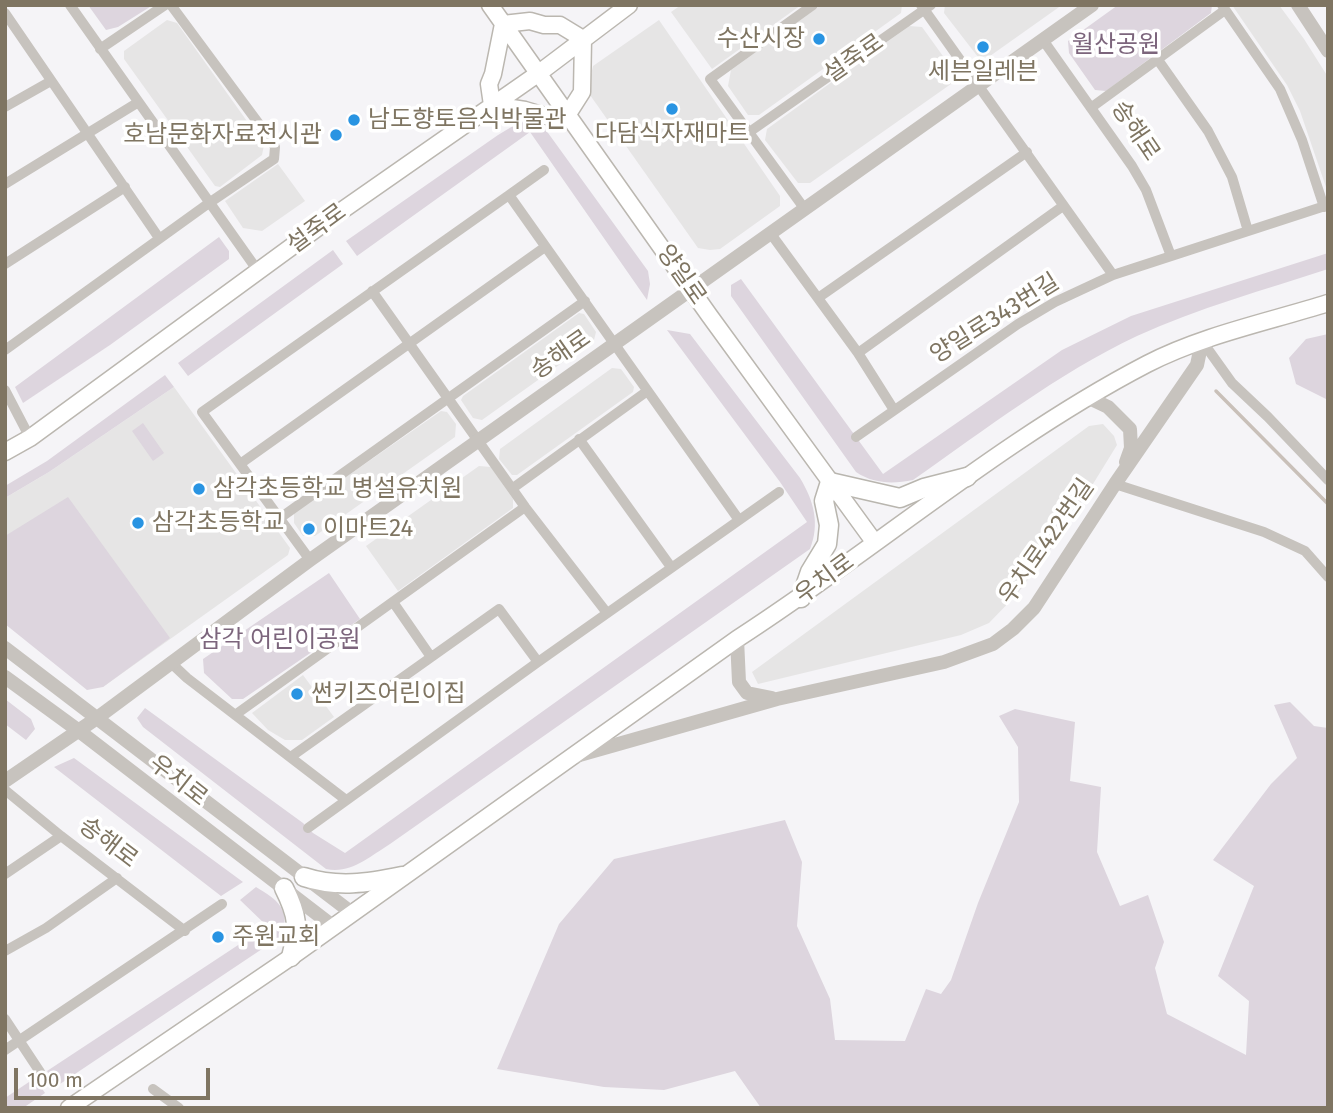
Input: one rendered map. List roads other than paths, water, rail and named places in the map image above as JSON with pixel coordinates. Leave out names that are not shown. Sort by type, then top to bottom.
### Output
[{"type":"main road","name":"양일로","points":[[490,5],[691,290],[875,542]]},
{"type":"main road","name":"설죽로","points":[[5,452],[30,438],[258,271],[539,73],[629,5]]},
{"type":"main road","points":[[530,21],[544,25],[560,25],[583,39],[582,92],[568,114],[545,116],[492,105],[489,84],[503,24],[530,21]]},
{"type":"main road","name":"우치로","points":[[69,1108],[334,927],[737,639],[801,598],[967,477],[1087,397],[1149,363],[1202,341],[1328,303]]},
{"type":"main road","points":[[801,598],[810,572],[827,544],[829,524],[824,500],[830,482],[900,498],[924,488],[967,477]]},
{"type":"main road","points":[[304,877],[320,882],[363,884],[402,876]]},
{"type":"main road","points":[[284,888],[296,912],[297,934],[291,957]]},
{"type":"street","points":[[70,5],[258,271]]},
{"type":"street","points":[[100,49],[165,5]]},
{"type":"street","points":[[5,350],[274,159],[275,147],[171,5]]},
{"type":"street","points":[[803,208],[710,79],[813,5]]},
{"type":"street","name":"송해로","points":[[5,781],[79,731],[310,560],[771,234],[803,208],[1092,5]]},
{"type":"street","points":[[1298,5],[1328,51]]},
{"type":"street","name":"설죽로","points":[[748,133],[926,7],[979,85]]},
{"type":"street","points":[[1091,107],[1158,60],[1224,8],[1280,89],[1326,206]]},
{"type":"street","points":[[5,13],[10,32],[51,81],[89,133],[159,239]]},
{"type":"street","name":"송해로","points":[[1043,40],[1146,190],[1171,256]]},
{"type":"street","points":[[1158,60],[1208,131],[1232,177],[1248,232]]},
{"type":"street","points":[[5,107],[51,81]]},
{"type":"street","points":[[979,85],[1113,275]]},
{"type":"street","points":[[5,184],[137,103]]},
{"type":"street","points":[[818,298],[1027,152]]},
{"type":"street","points":[[310,560],[202,412],[544,170]]},
{"type":"street","points":[[5,264],[125,187]]},
{"type":"street","points":[[509,195],[739,520]]},
{"type":"street","points":[[858,353],[1063,206]]},
{"type":"street","name":"양일로343번길","points":[[856,437],[1018,324],[1055,302],[1113,275],[1326,206]]},
{"type":"street","points":[[771,234],[858,353],[894,410]]},
{"type":"street","points":[[240,464],[545,247]]},
{"type":"street","points":[[372,291],[525,507],[607,613]]},
{"type":"street","points":[[280,518],[585,301]]},
{"type":"street","points":[[1202,341],[1232,383],[1328,480]]},
{"type":"street","name":"우치로422번길","points":[[571,758],[777,699],[944,662],[993,644],[1034,608],[1118,478],[1198,365],[1202,341]]},
{"type":"street","points":[[5,390],[30,438]]},
{"type":"street","points":[[513,488],[646,392]]},
{"type":"street","points":[[1087,397],[1108,407],[1130,429],[1131,447],[1118,478],[1264,532],[1306,551],[1328,577]]},
{"type":"street","points":[[579,439],[671,567]]},
{"type":"street","points":[[308,828],[779,492]]},
{"type":"street","points":[[235,715],[525,507]]},
{"type":"street","points":[[393,603],[431,657]]},
{"type":"street","points":[[292,756],[499,609],[538,662]]},
{"type":"street","points":[[737,639],[739,682],[747,693],[777,699]]},
{"type":"street","name":"우치로","points":[[5,648],[352,913]]},
{"type":"street","points":[[170,662],[346,800]]},
{"type":"street","name":"우치로","points":[[5,677],[334,927]]},
{"type":"street","name":"송해로","points":[[5,790],[185,931]]},
{"type":"street","points":[[5,874],[61,836]]},
{"type":"street","points":[[5,951],[46,928],[117,878]]},
{"type":"street","points":[[5,1050],[222,904]]},
{"type":"street","points":[[5,1020],[40,1072]]},
{"type":"street","points":[[153,1089],[179,1108]]},
{"type":"waterway","points":[[1216,391],[1328,504]]},
{"type":"place","name":"수산시장","points":[[819,39]]},
{"type":"place","name":"세븐일레븐","points":[[983,47]]},
{"type":"place","name":"다담식자재마트","points":[[672,109]]},
{"type":"place","name":"남도향토음식박물관","points":[[354,120]]},
{"type":"place","name":"호남문화자료전시관","points":[[336,135]]},
{"type":"place","name":"삼각초등학교 병설유치원","points":[[199,489]]},
{"type":"place","name":"삼각초등학교","points":[[138,523]]},
{"type":"place","name":"이마트24","points":[[309,529]]},
{"type":"place","name":"썬키즈어린이집","points":[[297,694]]},
{"type":"place","name":"주원교회","points":[[218,937]]},
{"type":"park label","name":"월산공원","points":[[1116,45]]},
{"type":"park label","name":"삼각 어린이공원","points":[[280,640]]}]
